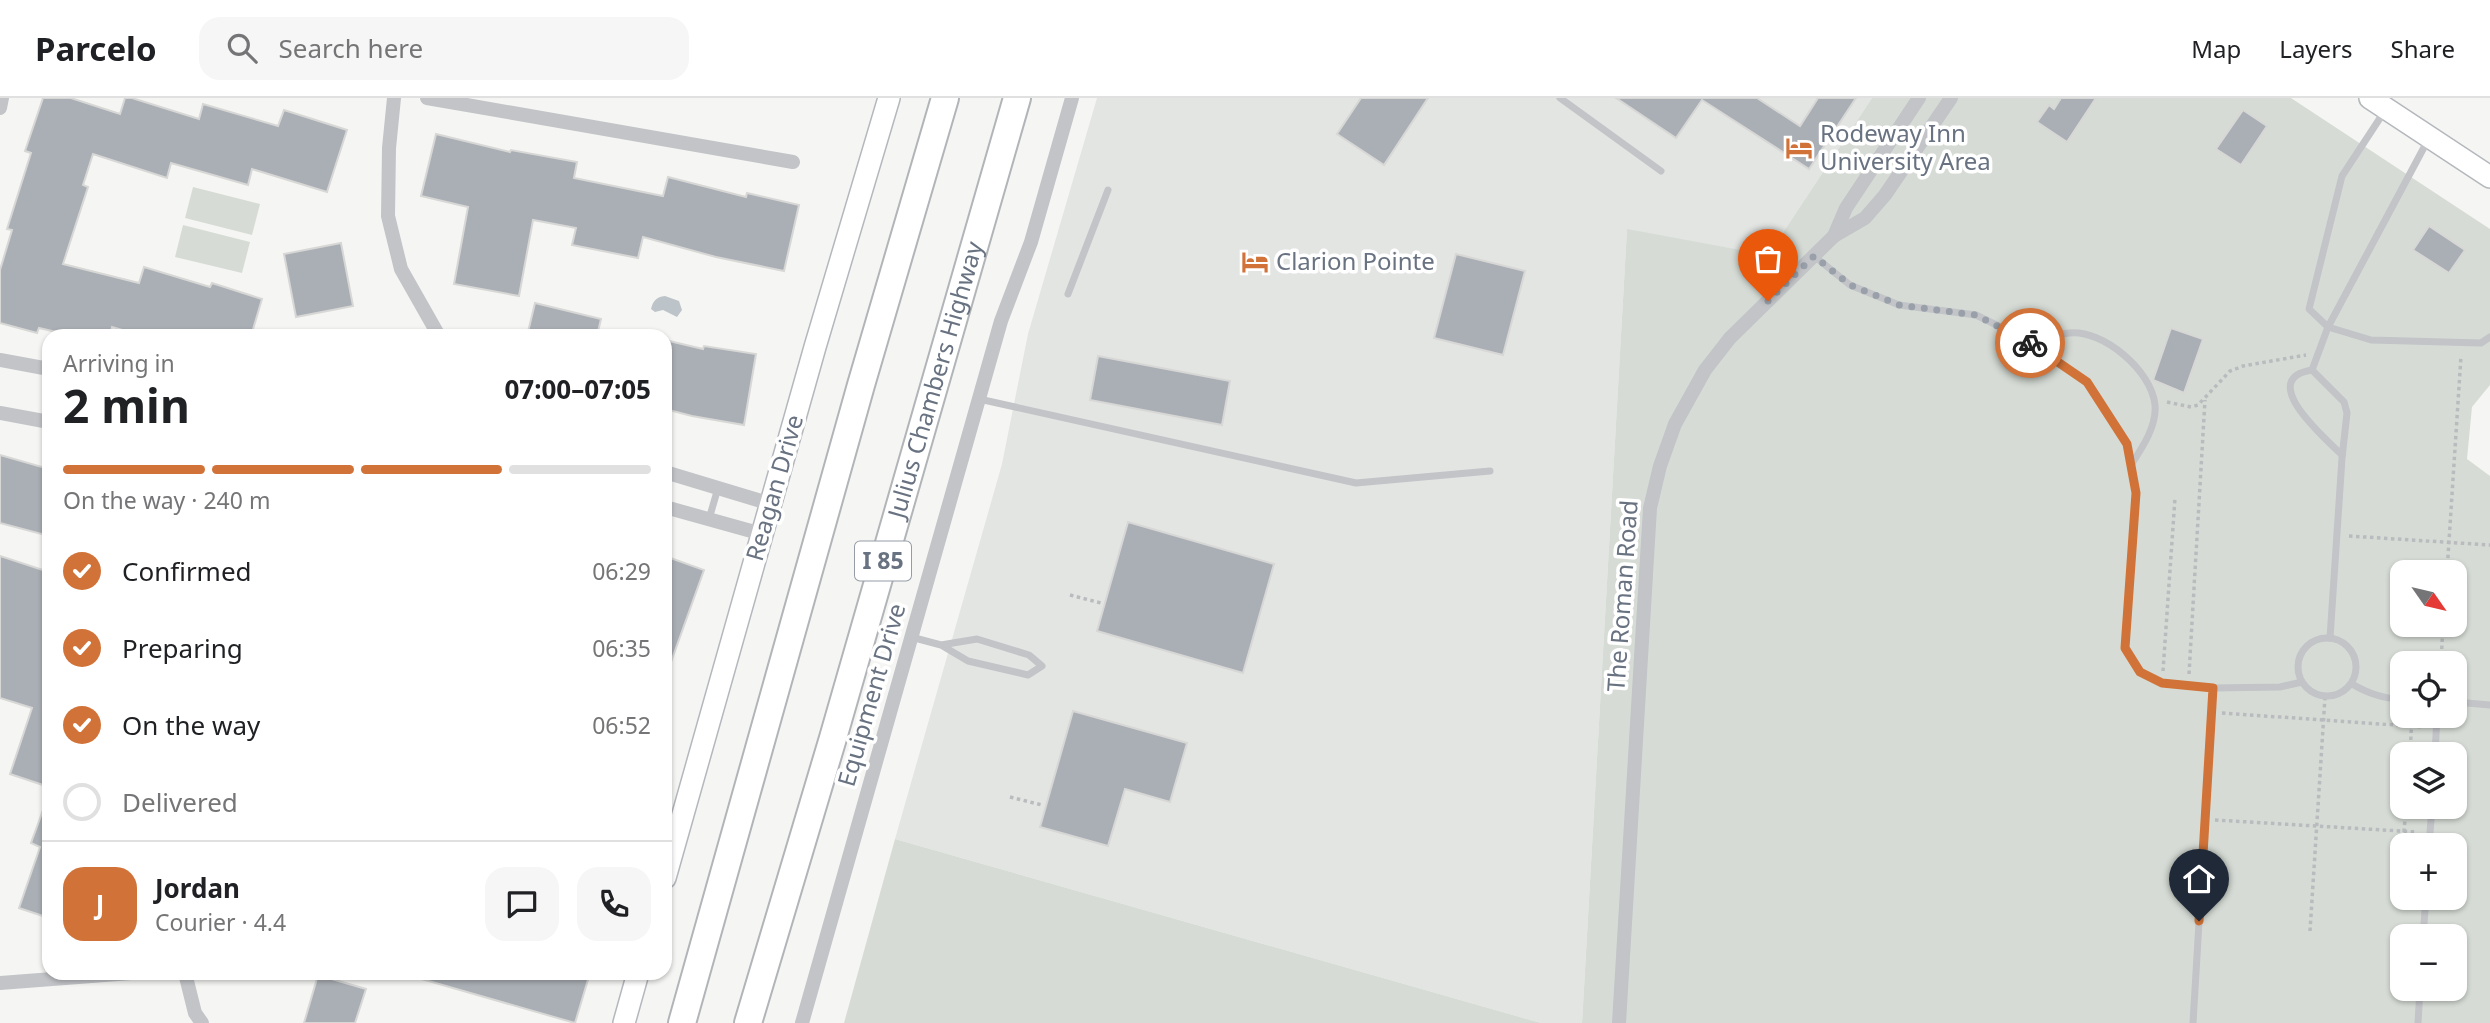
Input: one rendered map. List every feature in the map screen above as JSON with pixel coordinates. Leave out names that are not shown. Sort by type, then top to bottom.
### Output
[{"type":"highway","name":"I 85","points":[[682,1023],[857,398],[945,98]]},
{"type":"highway","name":"Julius Chambers Highway","points":[[748,1023],[1017,98]]},
{"type":"street","points":[[0,108],[2,98]]},
{"type":"street","points":[[394,98],[389,148],[388,216],[401,269],[435,329]]},
{"type":"street","points":[[427,98],[793,162]]},
{"type":"street","name":"Reagan Drive","points":[[672,853],[815,347],[889,98]]},
{"type":"street","name":"Equipment Drive","points":[[802,1023],[1001,321],[1031,242],[1072,98]]},
{"type":"street","name":"The Roman Road","points":[[1834,236],[1846,208],[1919,98]]},
{"type":"street","name":"The Roman Road","points":[[1619,1023],[1647,548],[1650,508],[1660,466],[1684,405],[1705,370],[1730,338],[1834,236],[1865,218],[1885,195],[1951,98]]},
{"type":"street","points":[[2378,103],[2490,177]]},
{"type":"street","points":[[0,360],[42,368]]},
{"type":"street","points":[[0,413],[42,421]]},
{"type":"street","points":[[672,474],[771,504]]},
{"type":"street","points":[[672,509],[762,534]]},
{"type":"street","points":[[0,983],[42,980]]},
{"type":"street","points":[[187,980],[195,1013],[202,1023]]},
{"type":"street","points":[[624,1023],[636,980]]},
{"type":"lane","points":[[1560,98],[1661,171]]},
{"type":"lane","points":[[2378,103],[2342,176],[2309,309],[2328,327],[2371,340],[2481,343],[2490,337]]},
{"type":"lane","points":[[2312,370],[2328,327],[2430,138]]},
{"type":"lane","points":[[1068,294],[1108,190]]},
{"type":"lane","points":[[1814,256],[1850,285],[1899,305],[1976,315],[2032,344],[2087,382],[2127,444],[2131,465],[2136,493],[2125,648],[2140,672],[2162,683],[2213,688],[2280,688],[2302,682]]},
{"type":"lane","points":[[2032,344],[2070,332],[2086,334],[2117,348],[2131,361],[2144,378],[2155,403],[2154,420],[2131,465]]},
{"type":"lane","points":[[2312,370],[2344,402],[2347,413],[2330,638]]},
{"type":"lane","points":[[2312,370],[2300,372],[2293,378],[2290,385],[2291,394],[2298,408],[2342,455]]},
{"type":"lane","points":[[979,399],[1356,483],[1490,471]]},
{"type":"lane","points":[[709,519],[718,488]]},
{"type":"lane","points":[[911,637],[941,645],[968,661],[1028,675],[1042,666],[1029,655],[976,639],[941,645]]},
{"type":"lane","points":[[2330,638],[2340,641],[2354,655],[2357,664],[2352,684],[2336,696],[2325,697],[2316,695],[2302,682],[2298,665],[2305,648],[2321,639],[2330,638]]},
{"type":"lane","points":[[2352,684],[2369,694],[2390,699]]},
{"type":"lane","points":[[2193,1023],[2213,688]]},
{"type":"lane","points":[[2467,703],[2490,705]]},
{"type":"lane","points":[[2436,742],[2437,728]]},
{"type":"lane","points":[[2430,833],[2431,819]]},
{"type":"lane","points":[[2418,1023],[2419,1001]]},
{"type":"path","points":[[2448,560],[2462,343]]},
{"type":"path","points":[[2155,403],[2167,402],[2191,407],[2205,400],[2230,371],[2243,366],[2318,353]]},
{"type":"path","points":[[2189,685],[2205,400]]},
{"type":"path","points":[[2162,683],[2175,498]]},
{"type":"path","points":[[2337,535],[2490,545]]},
{"type":"path","points":[[1070,595],[1101,603]]},
{"type":"path","points":[[2310,931],[2325,697]]},
{"type":"path","points":[[2211,713],[2390,725]]},
{"type":"path","points":[[1010,797],[1042,805]]},
{"type":"path","points":[[2206,819],[2430,833]]},
{"type":"path","points":[[2404,832],[2405,819]]},
{"type":"shaded area","points":[[1097,98],[1872,98],[1768,255],[1627,230],[1582,1023],[1541,1023],[895,839],[1002,464],[1028,334]]},
{"type":"shaded area","points":[[1872,98],[2291,98],[2490,229],[2490,385],[2472,407],[2467,459],[2490,476],[2490,1023],[1582,1023],[1627,229],[1768,255]]},
{"type":"shaded area","points":[[193,187],[260,204],[252,235],[185,218]]},
{"type":"shaded area","points":[[183,225],[250,242],[242,273],[175,257]]},
{"type":"shaded area","points":[[665,296],[679,301],[682,310],[677,317],[663,310],[655,312],[651,309],[655,300]]},
{"type":"shaded area","points":[[895,839],[1541,1023],[844,1023]]},
{"type":"building","points":[[43,98],[71,98],[120,114],[125,98],[132,98],[199,119],[203,104],[278,126],[284,110],[347,130],[327,192],[252,169],[248,185],[171,163],[167,178],[93,154],[83,185],[88,187],[63,264],[139,283],[144,267],[210,287],[212,283],[262,299],[253,329],[39,328],[37,333],[0,323],[0,270],[12,230],[7,229],[31,153],[25,151]]},
{"type":"building","points":[[1361,98],[1428,98],[1384,165],[1337,134]]},
{"type":"building","name":"Rodeway Inn University Area","points":[[1616,98],[1757,98],[1800,126],[1818,98],[1856,98],[1809,169],[1702,100],[1676,138]]},
{"type":"building","points":[[2061,98],[2096,98],[2067,142],[2037,122],[2049,105],[2054,109]]},
{"type":"building","points":[[2243,110],[2267,126],[2241,165],[2216,149]]},
{"type":"building","points":[[436,134],[510,152],[511,150],[577,162],[574,178],[663,196],[668,177],[746,197],[747,193],[799,205],[784,271],[716,257],[643,237],[638,258],[572,245],[576,228],[533,220],[519,296],[454,284],[468,207],[421,196]]},
{"type":"building","points":[[2429,226],[2465,250],[2449,273],[2413,250]]},
{"type":"building","points":[[341,243],[353,306],[296,317],[284,254]]},
{"type":"building","points":[[1456,254],[1525,271],[1503,355],[1434,338]]},
{"type":"building","points":[[535,303],[601,319],[599,329],[529,329]]},
{"type":"building","points":[[2171,328],[2203,339],[2184,393],[2153,380]]},
{"type":"building","points":[[672,342],[703,349],[704,346],[756,354],[744,425],[672,411]]},
{"type":"building","points":[[1098,356],[1230,381],[1222,425],[1090,400]]},
{"type":"building","points":[[0,455],[42,467],[42,534],[0,523]]},
{"type":"building","points":[[1128,522],[1274,564],[1243,673],[1097,631]]},
{"type":"building","points":[[0,556],[42,570],[42,785],[10,774],[32,708],[0,698]]},
{"type":"building","points":[[672,559],[704,570],[672,659]]},
{"type":"building","points":[[1073,711],[1187,743],[1170,802],[1125,789],[1108,846],[1040,827]]},
{"type":"building","points":[[42,813],[42,916],[19,908],[40,847],[31,843]]},
{"type":"building","points":[[317,980],[335,980],[366,989],[355,1023],[304,1023]]},
{"type":"building","points":[[425,980],[588,980],[575,1023]]},
{"type":"way so far","points":[[1768,301],[1814,256],[1850,285],[1899,305],[1976,315],[2030,343]]},
{"type":"place","name":"Rodeway Inn University Area","points":[[1799,148]]},
{"type":"place","name":"Clarion Pointe","points":[[1255,262]]},
{"type":"route","points":[[2030,343],[2087,382],[2127,444],[2136,493],[2125,648],[2140,672],[2162,683],[2213,688],[2199,921]]}]
